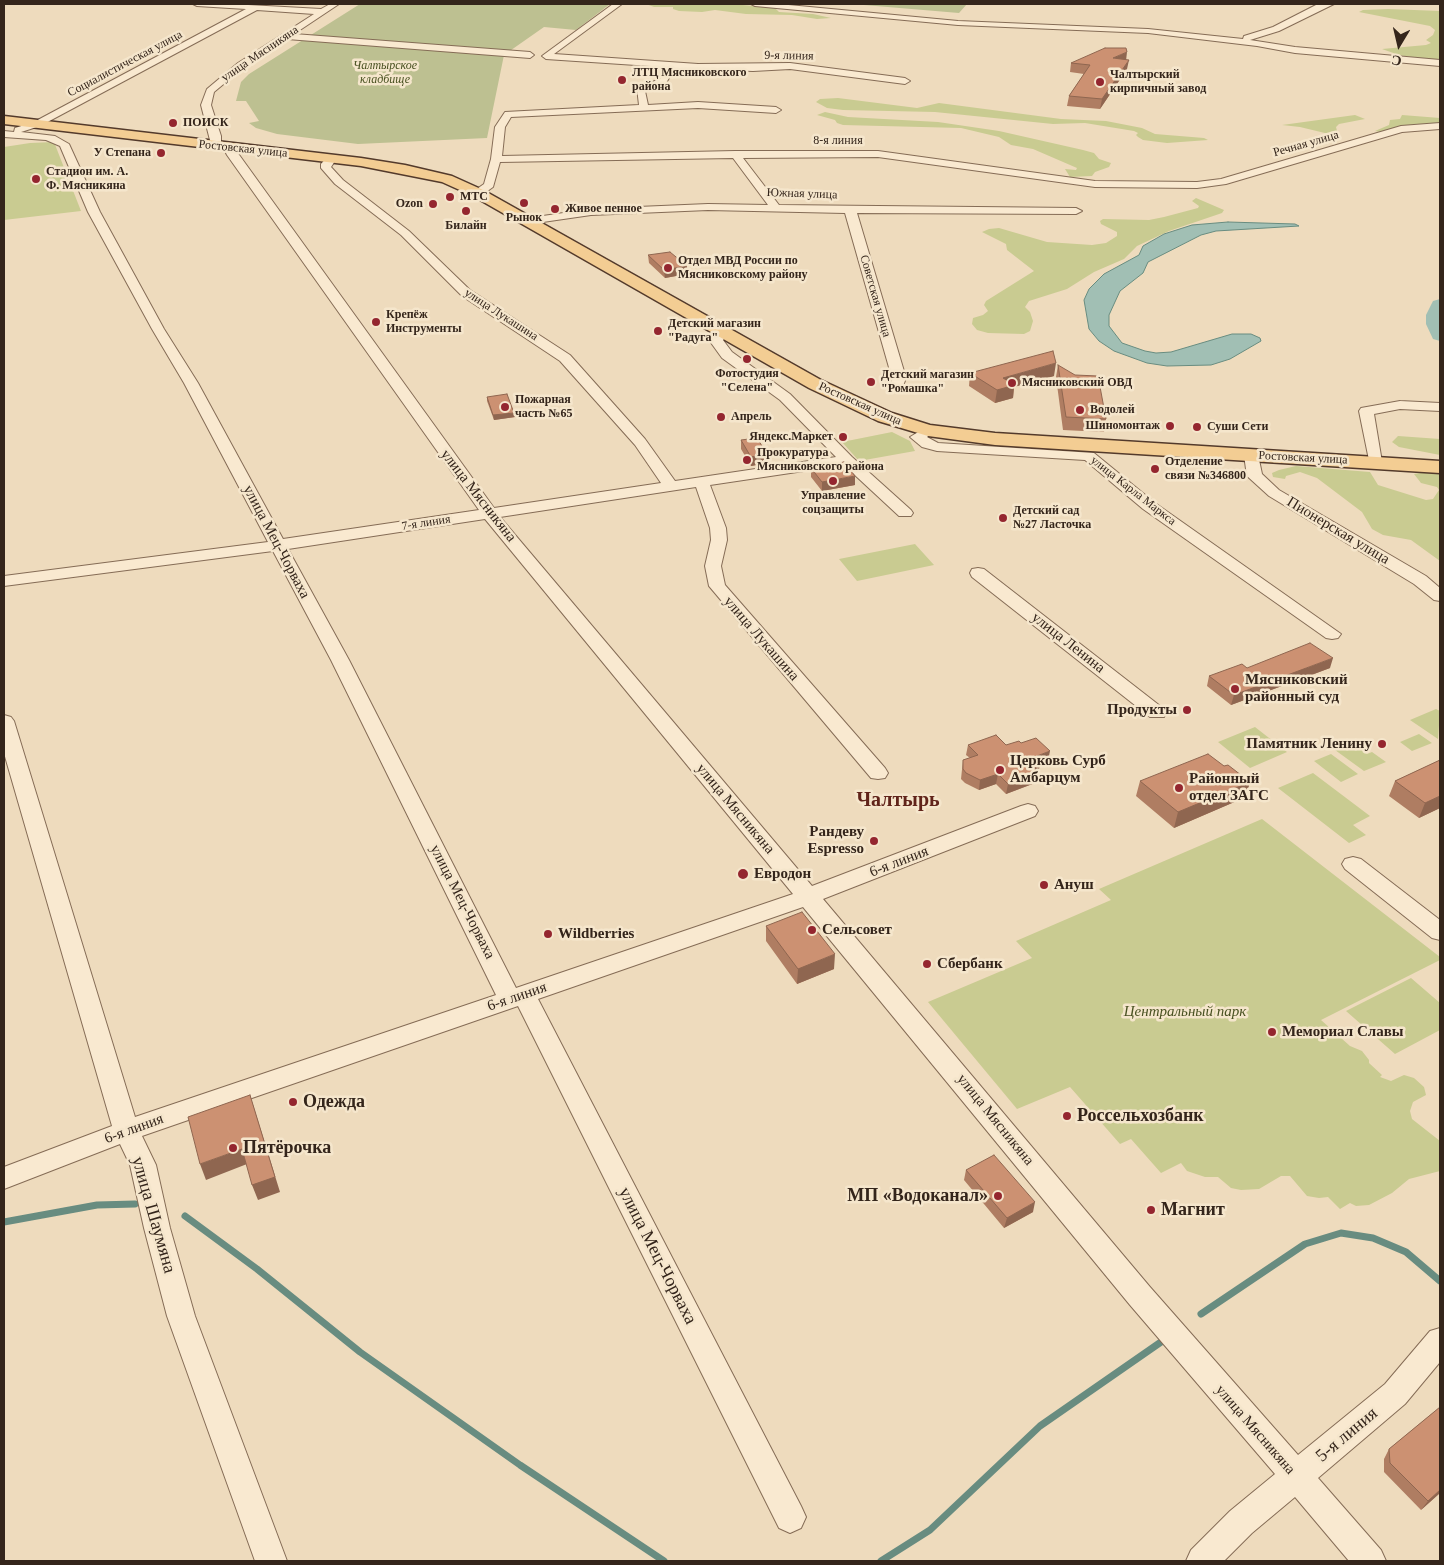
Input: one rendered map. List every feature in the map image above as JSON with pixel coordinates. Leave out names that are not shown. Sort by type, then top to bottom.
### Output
[{"type":"main road","name":"Ростовская улица","points":[[4,120],[332,158],[419,172],[447,179],[478,193],[529,221],[844,399],[885,417],[928,430],[995,438],[1440,467]]},
{"type":"street","points":[[197,4],[323,12]]},
{"type":"street","name":"улица Мясникяна","points":[[335,4],[231,71],[210,91],[206,104],[208,116],[222,146],[232,155],[489,513],[1140,1296],[1370,1561]]},
{"type":"street","name":"9-я линия","points":[[618,4],[546,56],[672,65],[745,68],[800,67],[850,76],[905,81]]},
{"type":"street","points":[[755,4],[958,22],[1094,27],[1233,40],[1295,50],[1440,63]]},
{"type":"street","points":[[1233,40],[1268,32],[1330,4]]},
{"type":"street","name":"Социалистическая улица","points":[[4,134],[37,124],[255,8]]},
{"type":"street","points":[[285,36],[530,55]]},
{"type":"street","points":[[644,107],[640,90],[662,81],[672,65]]},
{"type":"street","points":[[478,193],[489,185],[496,159],[500,128],[508,114],[707,105],[776,110]]},
{"type":"street","name":"Речная улица","points":[[1178,186],[1222,182],[1401,130],[1440,126]]},
{"type":"street","name":"улица Мец-Чорваха","points":[[4,134],[55,138],[64,144],[94,212],[158,329],[196,391],[277,546],[340,660],[790,1517]]},
{"type":"street","points":[[735,154],[775,207]]},
{"type":"street","name":"8-я линия","points":[[496,159],[735,154],[893,155],[1077,182],[1178,186]]},
{"type":"street","name":"улица Лукашина","points":[[332,158],[326,164],[326,168],[339,182],[405,233],[466,293],[565,358],[640,442],[670,485]]},
{"type":"street","name":"Южная улица","points":[[529,221],[573,213],[614,210],[775,207],[850,210],[1076,211]]},
{"type":"street","name":"Советская улица","points":[[850,210],[899,378],[898,383]]},
{"type":"street","points":[[724,332],[716,340],[727,355],[785,397],[847,460],[904,513]]},
{"type":"street","points":[[1375,462],[1366,411],[1400,405],[1440,407]]},
{"type":"street","name":"улица Карла Маркса","points":[[928,430],[917,437],[927,444],[936,446],[1089,456],[1149,506],[1332,634]]},
{"type":"street","name":"Пионерская улица","points":[[1251,455],[1255,476],[1274,493],[1420,580],[1440,596]]},
{"type":"street","name":"7-я линия","points":[[4,581],[277,546],[670,485],[847,460]]},
{"type":"street","name":"улица Лукашина","points":[[701,481],[718,528],[719,540],[713,566],[716,586],[878,773]]},
{"type":"street","name":"улица Ленина","points":[[978,573],[1158,713]]},
{"type":"street","name":"улица Шаумяна","points":[[4,721],[126,1131],[143,1165],[157,1228],[181,1316],[271,1561]]},
{"type":"street","name":"6-я линия","points":[[4,1178],[126,1131],[810,897],[1028,811]]},
{"type":"street","points":[[1353,864],[1440,932]]},
{"type":"street","name":"5-я линия","points":[[1202,1561],[1241,1522],[1395,1394],[1440,1341]]},
{"type":"green space","name":"Чалтырское кладбище","points":[[360,4],[610,4],[576,30],[544,27],[504,55],[487,138],[358,144],[277,134],[256,128],[249,123],[259,121],[246,101],[236,101],[241,82],[249,74]]},
{"type":"green space","points":[[646,4],[732,4],[775,8],[779,12],[813,14],[831,18],[817,19],[792,15],[746,14],[715,10],[702,12],[679,11],[673,9],[673,7],[654,7]]},
{"type":"green space","points":[[852,4],[967,4],[959,13]]},
{"type":"green space","points":[[1363,10],[1440,11],[1440,62],[1399,55],[1382,49],[1426,45],[1431,43],[1426,40],[1433,35],[1435,30],[1430,26],[1359,12]]},
{"type":"green space","points":[[838,98],[917,108],[939,103],[1061,119],[1106,121],[1142,128],[1155,134],[1204,138],[1208,140],[1167,143],[1143,140],[1134,131],[1085,123],[1053,124],[935,112],[843,110],[827,108],[816,102],[820,99]]},
{"type":"green space","points":[[825,112],[848,117],[938,122],[999,131],[1094,153],[1099,159],[1111,163],[1109,167],[1095,172],[1092,176],[1070,177],[1065,169],[1076,170],[1077,168],[1033,149],[1011,145],[999,137],[961,128],[843,125],[835,120],[817,115]]},
{"type":"green space","points":[[1355,115],[1365,119],[1339,124],[1336,127],[1337,131],[1330,132],[1329,134],[1282,125]]},
{"type":"green space","points":[[1402,115],[1440,118],[1440,125],[1405,125],[1381,132],[1375,131],[1389,125],[1390,120],[1400,119]]},
{"type":"green space","name":"Стадион им. А. Ф. Мясникяна","points":[[54,142],[81,211],[4,220],[4,147]]},
{"type":"green space","points":[[1196,198],[1224,210],[1222,213],[1169,231],[1137,246],[1124,259],[1094,272],[1067,289],[1029,301],[1025,307],[1030,312],[1033,321],[1030,331],[1024,334],[988,333],[977,330],[972,324],[973,318],[983,315],[988,311],[984,305],[986,301],[1034,271],[1007,250],[1006,244],[982,232],[999,228],[1047,242],[1092,245],[1106,243],[1117,236],[1117,232],[1101,224],[1100,221],[1103,219],[1149,220],[1164,217],[1198,208],[1199,206],[1192,201]]},
{"type":"green space","points":[[892,432],[910,441],[915,451],[859,461],[842,442]]},
{"type":"green space","points":[[1398,436],[1440,439],[1440,455],[1399,447],[1392,442]]},
{"type":"green space","points":[[1296,466],[1370,472],[1378,485],[1426,500],[1433,499],[1439,490],[1437,487],[1421,483],[1414,474],[1440,473],[1440,561],[1411,540],[1383,535],[1372,529],[1362,512],[1317,478],[1300,472],[1286,476],[1285,479],[1273,477],[1272,473]]},
{"type":"green space","points":[[915,544],[934,565],[857,581],[839,559]]},
{"type":"green space","points":[[1436,709],[1440,711],[1438,739],[1410,720]]},
{"type":"green space","points":[[1255,727],[1287,752],[1250,768],[1218,742]]},
{"type":"green space","points":[[1419,734],[1432,743],[1412,751],[1400,742]]},
{"type":"green space","points":[[1352,743],[1367,754],[1372,752],[1386,762],[1364,771],[1335,750]]},
{"type":"green space","points":[[1331,754],[1358,774],[1341,782],[1314,761]]},
{"type":"green space","points":[[1313,773],[1370,816],[1353,825],[1366,835],[1349,843],[1278,788]]},
{"type":"green space","name":"Центральный парк","points":[[1262,819],[1440,957],[1440,960],[1321,1020],[1350,1046],[1362,1051],[1369,1060],[1369,1063],[1382,1075],[1380,1077],[1391,1081],[1404,1075],[1414,1078],[1424,1087],[1426,1095],[1413,1102],[1410,1111],[1412,1119],[1440,1141],[1440,1171],[1409,1179],[1392,1193],[1369,1205],[1356,1206],[1350,1203],[1340,1209],[1328,1197],[1307,1196],[1290,1176],[1281,1176],[1259,1189],[1241,1190],[1231,1188],[1218,1177],[1205,1177],[1187,1171],[1181,1163],[1161,1173],[1131,1139],[1120,1144],[1070,1087],[1017,1109],[928,1002],[1032,958],[1016,941],[1111,900],[1099,889]]},
{"type":"green space","points":[[1411,978],[1440,1003],[1440,1030],[1395,1054],[1346,1011]]},
{"type":"water","points":[[1228,222],[1295,224],[1299,226],[1216,231],[1201,235],[1148,262],[1143,273],[1120,291],[1109,315],[1109,326],[1122,343],[1156,353],[1171,352],[1232,334],[1251,334],[1260,338],[1261,341],[1230,359],[1211,365],[1167,366],[1147,363],[1114,351],[1099,341],[1089,329],[1084,300],[1089,289],[1104,274],[1139,255],[1143,246],[1164,234],[1192,225]]},
{"type":"building","name":"Чалтырский кирпичный завод","points":[[1105,48],[1126,48],[1127,52],[1113,58],[1129,60],[1102,99],[1069,96],[1090,65],[1071,63]]},
{"type":"building","points":[[670,252],[687,266],[664,270],[648,255]]},
{"type":"building","points":[[1053,351],[1056,363],[1003,378],[1015,385],[997,390],[970,373]]},
{"type":"building","points":[[1058,365],[1075,375],[1098,376],[1106,419],[1066,417]]},
{"type":"building","name":"Пожарная часть №65","points":[[507,394],[514,413],[493,415],[487,397]]},
{"type":"building","points":[[757,438],[767,454],[751,457],[741,440]]},
{"type":"building","points":[[844,462],[855,476],[822,482],[811,468]]},
{"type":"building","points":[[1310,643],[1333,658],[1234,695],[1209,676],[1242,664],[1247,668]]},
{"type":"building","name":"Церковь Сурб Амбарцум","points":[[996,735],[1006,745],[1036,738],[1050,751],[1037,756],[1041,759],[1027,764],[1037,773],[1008,784],[998,774],[980,780],[966,773],[963,769],[963,760],[978,755],[968,745]]},
{"type":"building","points":[[1208,754],[1224,766],[1228,765],[1250,782],[1178,812],[1140,781]]},
{"type":"building","points":[[1440,760],[1440,796],[1425,803],[1395,781]]},
{"type":"building","points":[[802,912],[835,954],[798,969],[766,926]]},
{"type":"building","name":"Пятёрочка","points":[[250,1095],[275,1177],[252,1185],[242,1149],[200,1164],[188,1117]]},
{"type":"building","name":"МП «Водоканал»","points":[[994,1155],[1035,1202],[1007,1218],[966,1170]]},
{"type":"building","points":[[1440,1407],[1440,1490],[1428,1501],[1390,1463],[1389,1449]]},
{"type":"waterway","points":[[1440,305],[1436,315],[1436,324],[1440,335]]},
{"type":"waterway","points":[[4,1222],[97,1205],[135,1204]]},
{"type":"waterway","points":[[185,1216],[257,1269],[360,1352],[520,1465],[664,1561]]},
{"type":"waterway","points":[[1201,1314],[1305,1244],[1341,1233],[1373,1238],[1406,1252],[1440,1281]]},
{"type":"waterway","points":[[881,1561],[930,1530],[1040,1426],[1161,1342]]},
{"type":"place","name":"ЛТЦ Мясниковского района","points":[[622,80]]},
{"type":"place","name":"Чалтырский кирпичный завод","points":[[1100,82]]},
{"type":"place","name":"ПОИСК","points":[[173,123]]},
{"type":"place","name":"У Степана","points":[[161,153]]},
{"type":"place","name":"Стадион им. А. Ф. Мясникяна","points":[[36,179]]},
{"type":"place","name":"МТС","points":[[450,197]]},
{"type":"place","name":"Рынок","points":[[524,203]]},
{"type":"place","name":"Ozon","points":[[433,204]]},
{"type":"place","name":"Живое пенное","points":[[555,209]]},
{"type":"place","name":"Билайн","points":[[466,211]]},
{"type":"place","name":"Отдел МВД России по Мясниковскому району","points":[[668,268]]},
{"type":"place","name":"Крепёж Инструменты","points":[[376,322]]},
{"type":"place","name":"Детский магазин \"Радуга\"","points":[[658,331]]},
{"type":"place","name":"Фотостудия \"Селена\"","points":[[747,359]]},
{"type":"place","name":"Детский магазин \"Ромашка\"","points":[[871,382]]},
{"type":"place","name":"Мясниковский ОВД","points":[[1012,383]]},
{"type":"place","name":"Пожарная часть №65","points":[[505,407]]},
{"type":"place","name":"Водолей","points":[[1080,410]]},
{"type":"place","name":"Апрель","points":[[721,417]]},
{"type":"place","name":"Шиномонтаж","points":[[1170,426]]},
{"type":"place","name":"Суши Сети","points":[[1197,427]]},
{"type":"place","name":"Яндекс.Маркет","points":[[843,437]]},
{"type":"place","name":"Прокуратура Мясниковского района","points":[[747,460]]},
{"type":"place","name":"Отделение связи №346800","points":[[1155,469]]},
{"type":"place","name":"Управление соцзащиты","points":[[833,481]]},
{"type":"place","name":"Детский сад №27 Ласточка","points":[[1003,518]]},
{"type":"place","name":"Мясниковский районный суд","points":[[1235,689]]},
{"type":"place","name":"Продукты","points":[[1187,710]]},
{"type":"place","name":"Памятник Ленину","points":[[1382,744]]},
{"type":"place","name":"Церковь Сурб Амбарцум","points":[[1000,770]]},
{"type":"place","name":"Районный отдел ЗАГС","points":[[1179,788]]},
{"type":"place","name":"Рандеву Espresso","points":[[874,841]]},
{"type":"place","name":"Евродон","points":[[743,874]]},
{"type":"place","name":"Ануш","points":[[1044,885]]},
{"type":"place","name":"Сельсовет","points":[[812,930]]},
{"type":"place","name":"Wildberries","points":[[548,934]]},
{"type":"place","name":"Сбербанк","points":[[927,964]]},
{"type":"place","name":"Мемориал Славы","points":[[1272,1032]]},
{"type":"place","name":"Одежда","points":[[293,1102]]},
{"type":"place","name":"Россельхозбанк","points":[[1067,1116]]},
{"type":"place","name":"Пятёрочка","points":[[233,1148]]},
{"type":"place","name":"МП «Водоканал»","points":[[998,1196]]},
{"type":"place","name":"Магнит","points":[[1151,1210]]},
{"type":"district","name":"Чалтырь","points":[[898,801]]}]
